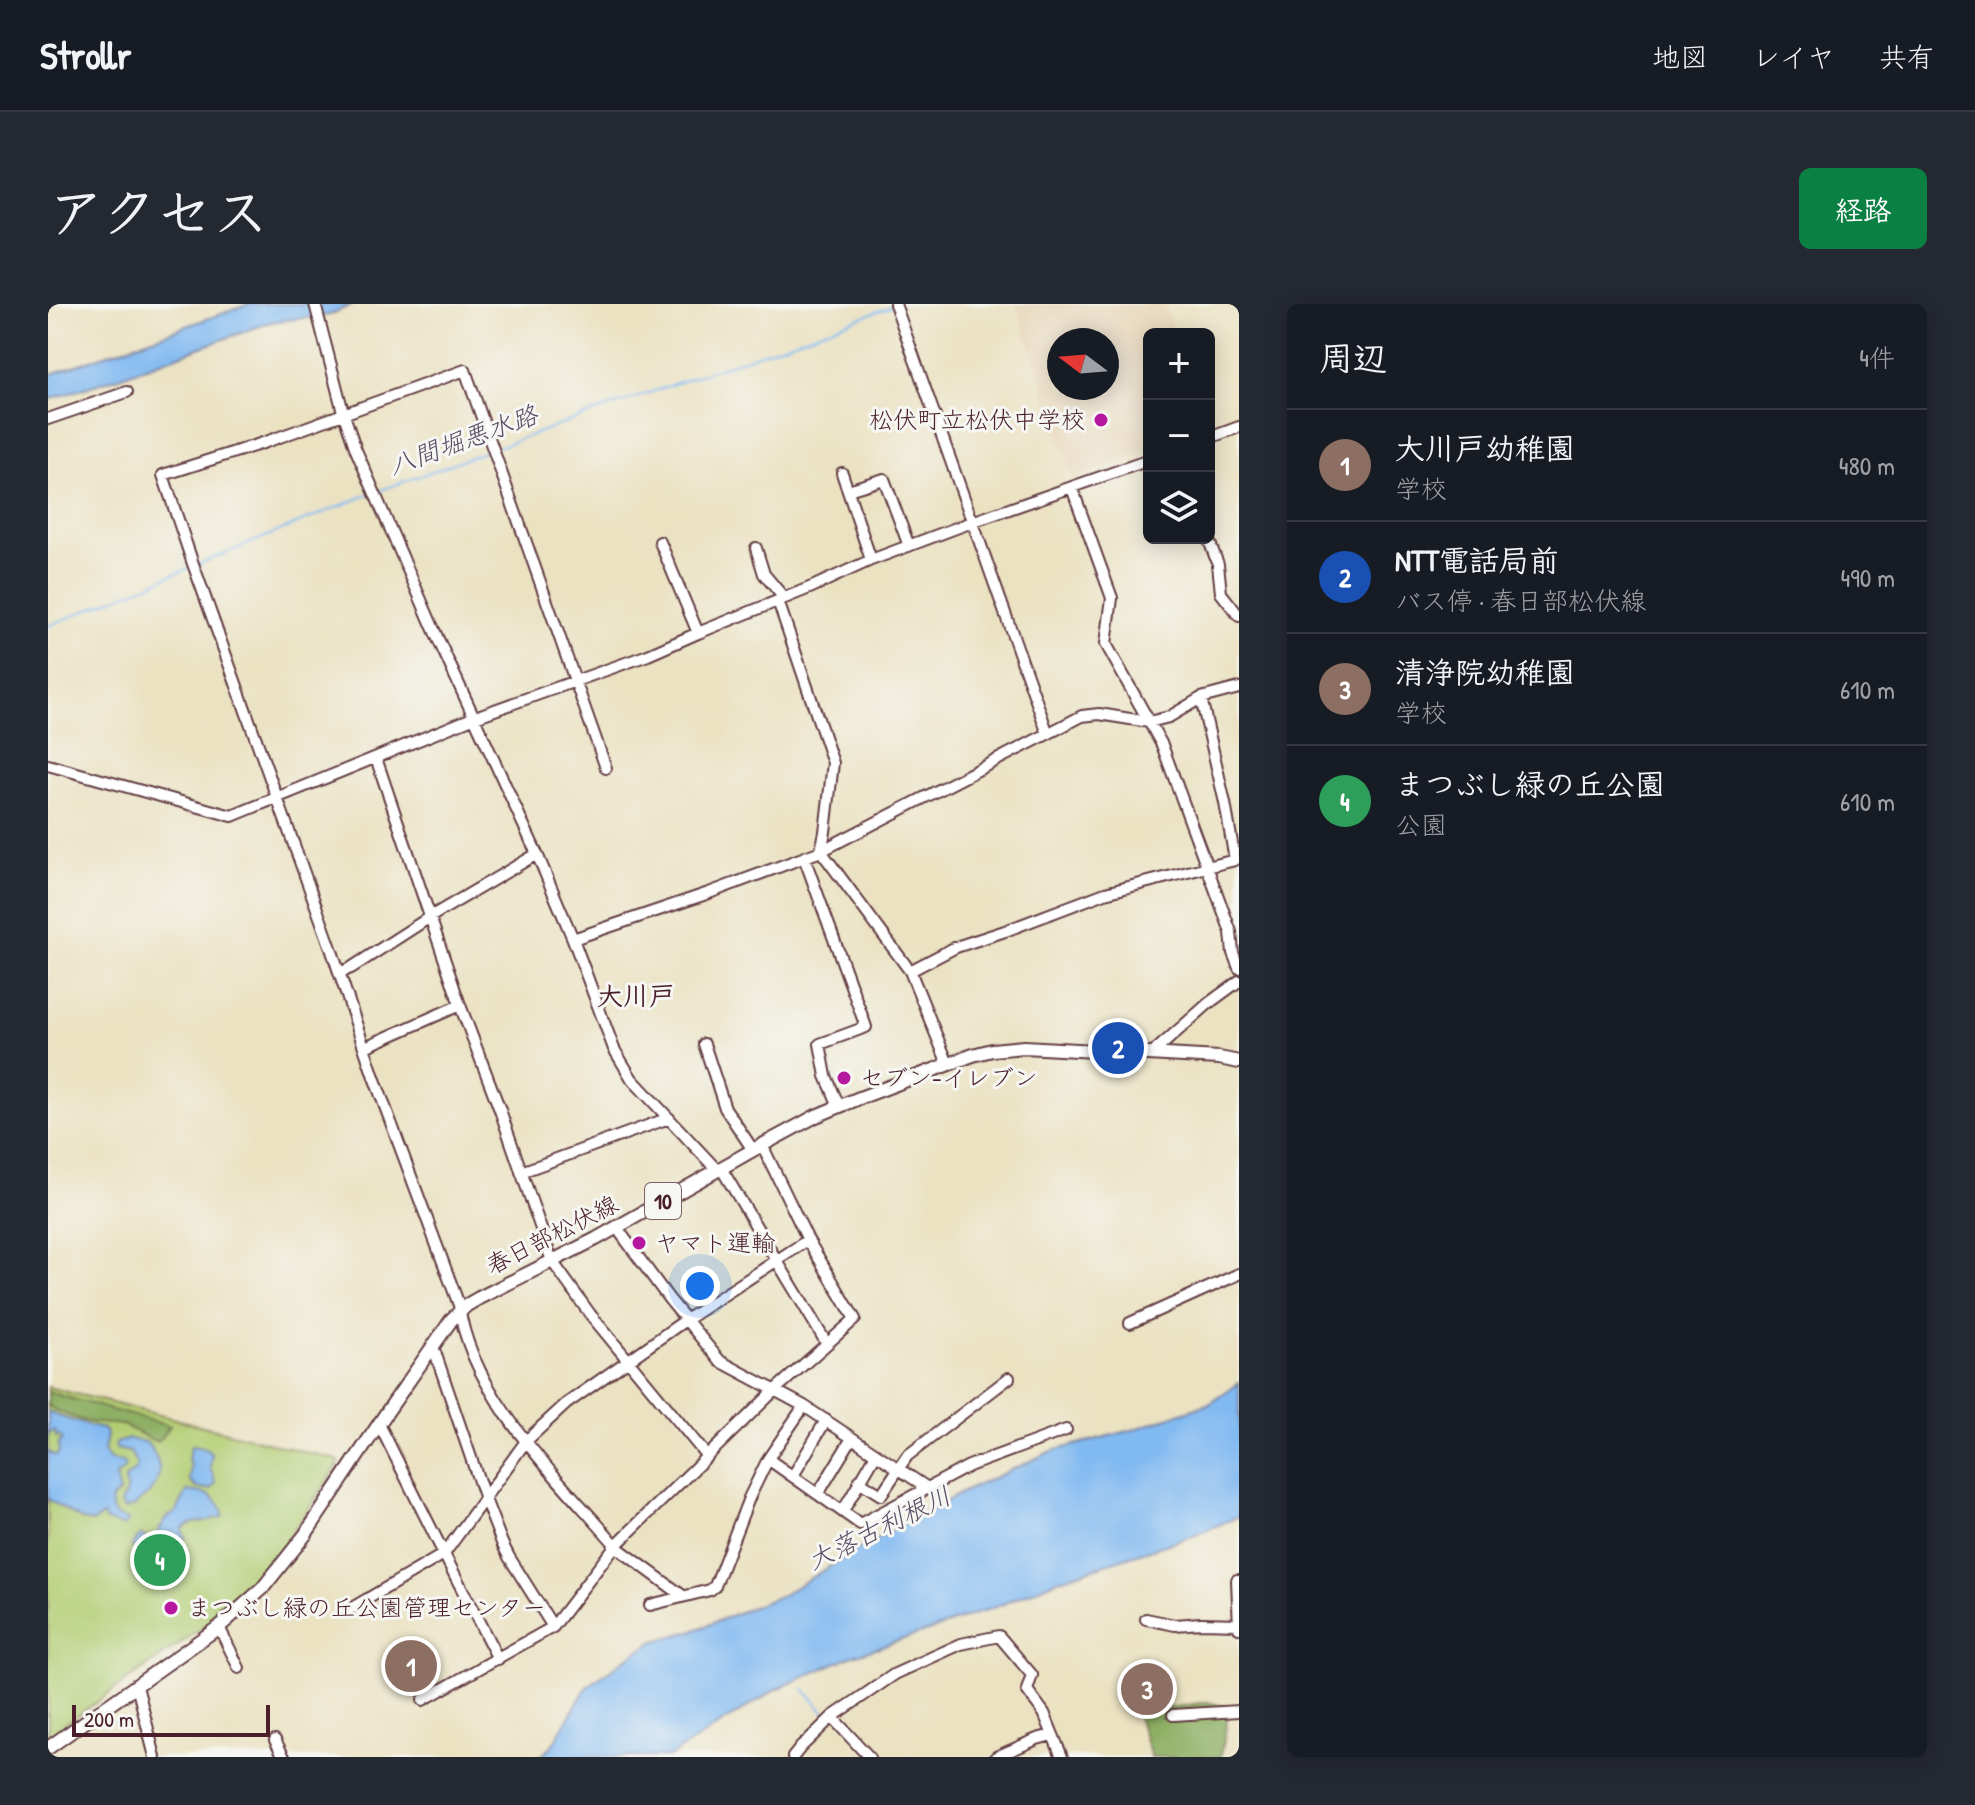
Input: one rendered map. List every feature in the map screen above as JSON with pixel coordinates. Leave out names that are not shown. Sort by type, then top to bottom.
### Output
[{"type":"main road","name":"春日部松伏線","points":[[48,1748],[219,1627],[253,1598],[288,1559],[460,1311],[499,1286],[617,1228],[757,1147],[839,1106],[992,1050],[1024,1047],[1219,1058],[1239,1062]]},
{"type":"street","points":[[315,304],[350,434],[438,639],[537,854],[615,1051],[632,1079],[719,1169],[827,1344]]},
{"type":"street","points":[[895,304],[1048,734]]},
{"type":"street","points":[[606,768],[465,370],[263,443],[163,475],[374,1077],[459,1305],[474,1363],[526,1441],[615,1546],[683,1596]]},
{"type":"street","points":[[48,419],[127,392]]},
{"type":"street","points":[[1215,436],[1239,427]]},
{"type":"street","points":[[48,765],[232,816],[475,717],[648,655],[871,560],[1143,462]]},
{"type":"street","points":[[842,473],[871,560]]},
{"type":"street","points":[[848,490],[884,479],[909,546]]},
{"type":"street","points":[[1072,488],[1112,598],[1106,644],[1171,766],[1231,932],[1233,953],[1239,968]]},
{"type":"street","points":[[660,542],[698,633]]},
{"type":"street","points":[[1210,544],[1218,564],[1221,593],[1239,616]]},
{"type":"street","points":[[756,548],[764,574],[781,600],[833,763],[821,851],[910,971],[948,1064]]},
{"type":"street","points":[[573,939],[821,851],[1082,716],[1099,714],[1149,722],[1169,717],[1201,698],[1239,688]]},
{"type":"street","points":[[910,971],[956,947],[1105,893],[1235,860],[1201,698]]},
{"type":"street","points":[[376,758],[552,1261],[627,1360],[706,1455]]},
{"type":"street","points":[[339,973],[537,854]]},
{"type":"street","points":[[804,857],[866,1027],[820,1044],[826,1076],[839,1106]]},
{"type":"street","points":[[1156,1050],[1239,981]]},
{"type":"street","points":[[365,1047],[460,1005]]},
{"type":"street","points":[[423,1700],[553,1627],[615,1546],[706,1455],[855,1319],[757,1147],[725,1108],[704,1044]]},
{"type":"street","points":[[521,1172],[669,1118]]},
{"type":"street","points":[[617,1228],[720,1361],[804,1406],[926,1487]]},
{"type":"street","points":[[345,1612],[444,1554],[526,1441],[566,1404],[687,1319],[808,1240]]},
{"type":"street","points":[[1130,1323],[1239,1274]]},
{"type":"street","points":[[432,1348],[485,1499],[509,1557],[553,1627]]},
{"type":"street","points":[[859,1481],[881,1495],[907,1456],[1009,1378]]},
{"type":"street","points":[[650,1605],[710,1590],[715,1586],[749,1498],[768,1459],[804,1406]]},
{"type":"street","points":[[793,1476],[826,1420]]},
{"type":"street","points":[[379,1424],[498,1659]]},
{"type":"street","points":[[768,1459],[860,1524],[969,1466],[1066,1430]]},
{"type":"street","points":[[818,1494],[852,1438]]},
{"type":"street","points":[[843,1511],[876,1454]]},
{"type":"street","points":[[1146,1619],[1175,1625],[1201,1623],[1239,1626],[1239,1580]]},
{"type":"street","points":[[219,1627],[239,1668]]},
{"type":"street","points":[[793,1757],[832,1717],[895,1674],[961,1644],[999,1636],[1032,1675],[1027,1690],[1044,1713],[1062,1757]]},
{"type":"street","points":[[137,1686],[155,1757]]},
{"type":"street","points":[[1173,1715],[1239,1711]]},
{"type":"street","points":[[832,1717],[869,1757]]},
{"type":"street","points":[[997,1757],[1052,1735]]},
{"type":"street","points":[[275,1740],[284,1757]]},
{"type":"shaded area","name":"松伏町立松伏中学校","points":[[1016,304],[1165,304],[1174,328],[1143,328],[1143,453],[1073,479],[1047,400],[1119,400],[1119,328],[1047,328],[1047,399]]},
{"type":"green space","points":[[48,1387],[338,1460],[339,1464],[284,1545],[260,1576],[234,1601],[205,1626],[48,1736]]},
{"type":"green space","points":[[48,1392],[170,1426],[157,1442],[123,1425],[86,1422],[55,1410],[48,1405]]},
{"type":"green space","points":[[1207,1702],[1229,1708],[1221,1757],[1151,1757],[1137,1713]]},
{"type":"water","points":[[249,304],[353,304],[330,315],[271,322],[48,400],[48,375]]},
{"type":"water","points":[[1239,1383],[1239,1516],[1196,1535],[1060,1579],[1001,1605],[851,1656],[775,1690],[669,1757],[540,1757],[551,1747],[587,1687],[655,1641],[698,1629],[782,1595],[963,1492],[1052,1451],[1132,1430],[1211,1403]]},
{"type":"water","points":[[48,1411],[103,1429],[107,1435],[104,1452],[110,1460],[125,1465],[116,1476],[119,1493],[112,1499],[112,1504],[114,1514],[128,1520],[127,1523],[122,1526],[106,1521],[103,1515],[93,1522],[82,1520],[48,1499],[48,1451],[57,1455],[62,1439],[56,1437],[54,1431],[48,1437]]},
{"type":"water","points":[[129,1439],[146,1442],[155,1454],[159,1473],[148,1494],[135,1506],[124,1509],[121,1501],[126,1494],[125,1479],[137,1464],[130,1452],[116,1449],[116,1443]]},
{"type":"water","points":[[191,1446],[204,1448],[212,1454],[210,1467],[216,1483],[211,1489],[197,1488],[190,1481],[191,1465],[188,1460]]},
{"type":"water","points":[[187,1491],[210,1496],[223,1514],[221,1518],[186,1526],[182,1529],[185,1537],[181,1543],[166,1543],[160,1540],[158,1531],[167,1518],[177,1511]]},
{"type":"water","points":[[141,1535],[149,1540],[156,1554],[152,1557],[136,1555],[132,1545]]},
{"type":"waterway","name":"八間堀悪水路","points":[[495,448],[892,306]]},
{"type":"waterway","name":"八間堀悪水路","points":[[379,491],[489,450]]},
{"type":"waterway","name":"八間堀悪水路","points":[[197,565],[369,494]]},
{"type":"waterway","name":"八間堀悪水路","points":[[48,626],[191,567]]},
{"type":"waterway","points":[[804,1689],[828,1716]]},
{"type":"place","name":"松伏町立松伏中学校","points":[[1101,420]]},
{"type":"place","name":"NTT電話局前","points":[[1118,1048]]},
{"type":"place","name":"セブン-イレブン","points":[[844,1078]]},
{"type":"place","name":"ヤマト運輸","points":[[639,1243]]},
{"type":"place","name":"まつぶし緑の丘公園","points":[[160,1560]]},
{"type":"place","name":"まつぶし緑の丘公園管理センター","points":[[171,1608]]},
{"type":"place","name":"大川戸幼稚園","points":[[411,1666]]},
{"type":"place","name":"清浄院幼稚園","points":[[1147,1689]]},
{"type":"district","name":"大川戸","points":[[636,996]]},
{"type":"water label","name":"大落古利根川","points":[[879,1528]]}]
